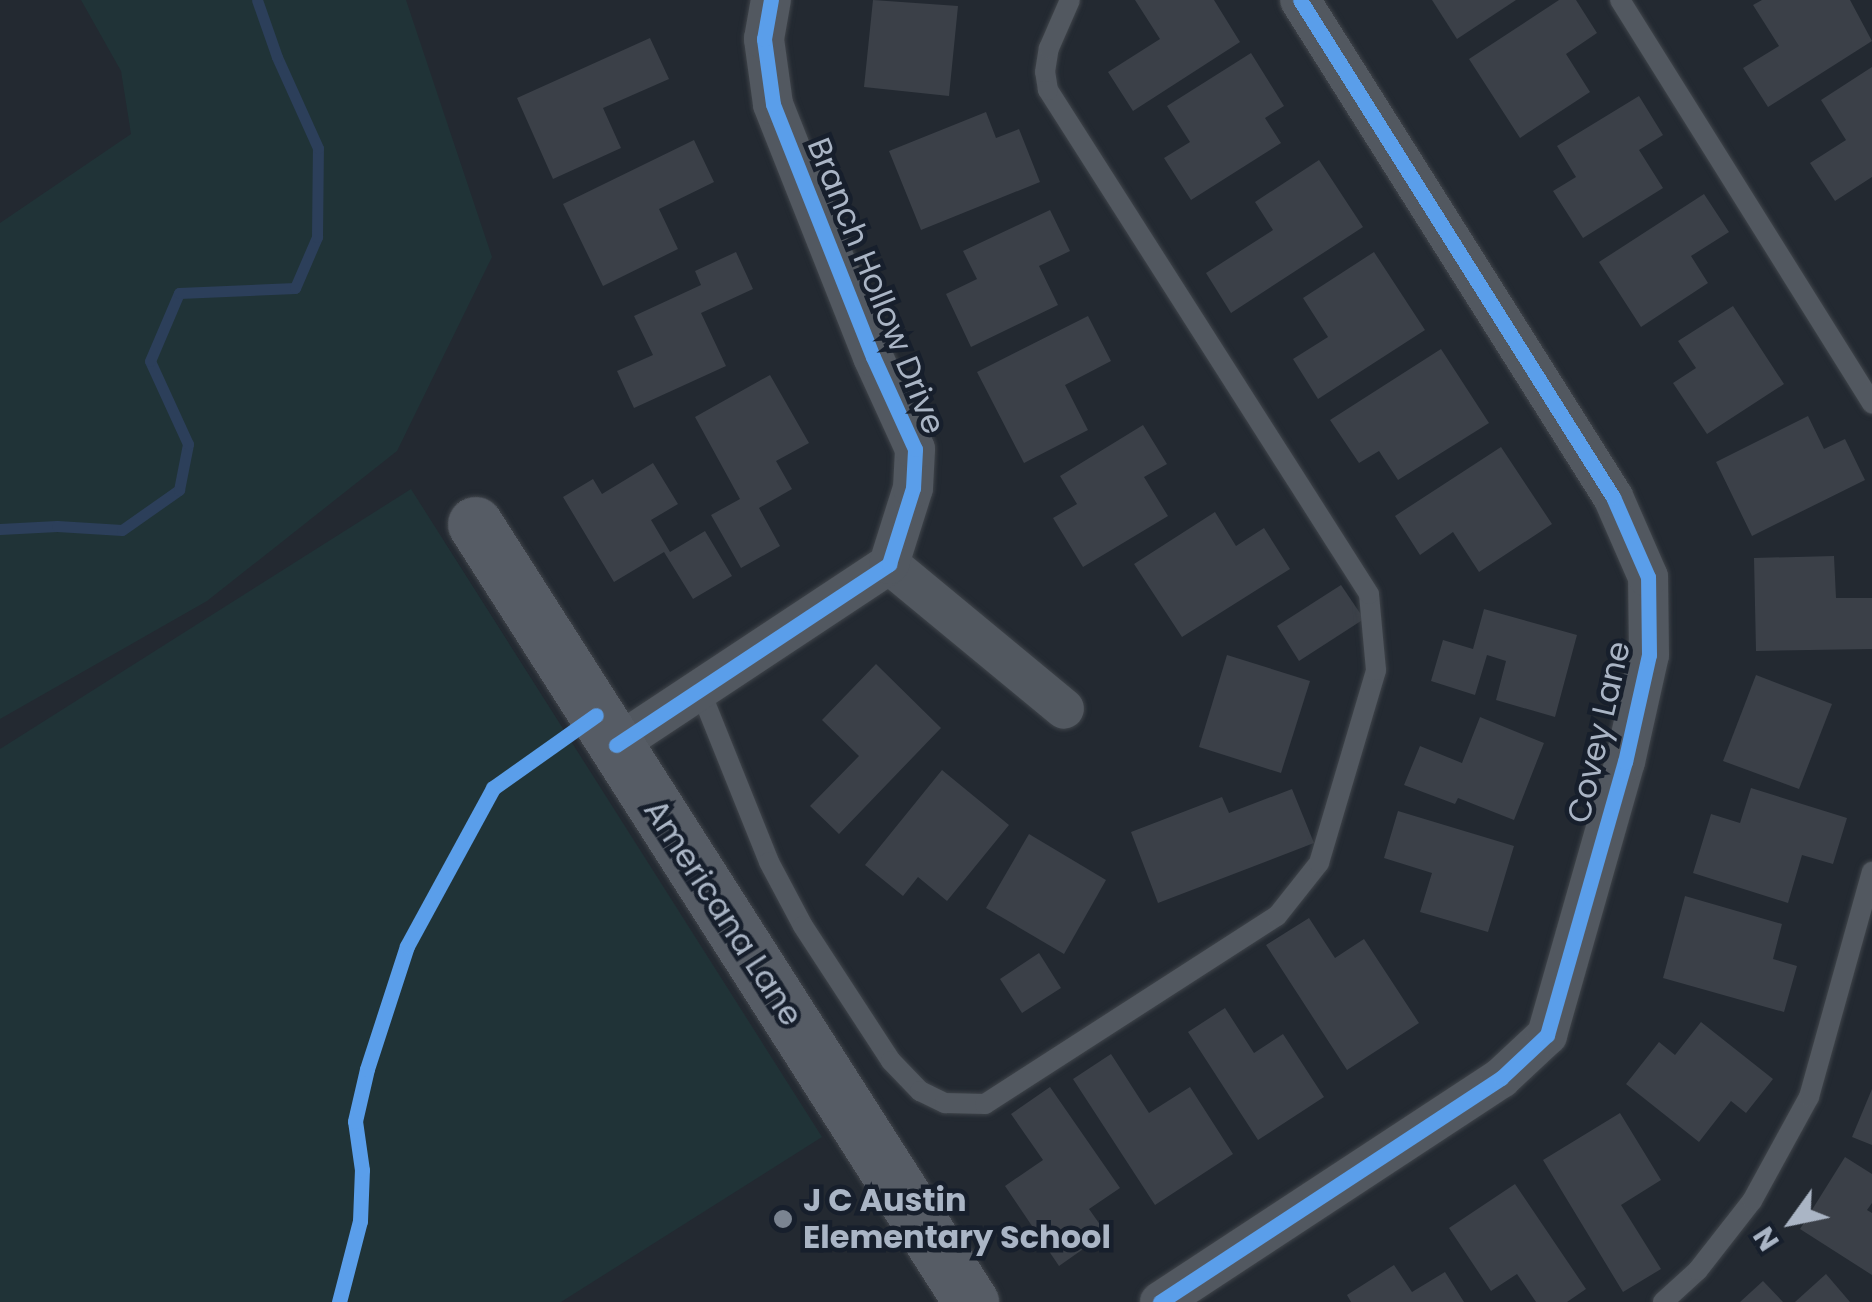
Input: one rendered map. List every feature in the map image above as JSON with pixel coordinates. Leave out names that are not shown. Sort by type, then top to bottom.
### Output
[{"type":"street","name":"Branch Hollow Drive","points":[[771,0],[764,39],[773,104],[873,357],[915,450],[913,488],[889,564]]},
{"type":"street","name":"Covey Lane","points":[[1160,1302],[1500,1078],[1547,1036],[1625,762],[1650,655],[1648,577],[1613,497],[1300,0]]},
{"type":"street","name":"Americana Lane","points":[[475,524],[971,1302]]},
{"type":"street","points":[[616,745],[889,564],[1064,708]]},
{"type":"lane","points":[[700,690],[769,862],[804,926],[891,1062],[920,1091],[944,1104],[986,1104],[1277,916],[1319,863],[1376,670],[1369,594],[1048,90],[1045,72],[1049,48],[1070,0]]},
{"type":"lane","points":[[1620,0],[1872,404]]},
{"type":"lane","points":[[1663,1302],[1698,1270],[1752,1202],[1809,1097],[1872,872]]},
{"type":"green space","points":[[81,0],[406,0],[492,257],[397,451],[207,601],[0,719],[0,223],[131,134],[121,71]]},
{"type":"green space","points":[[411,489],[822,1137],[561,1302],[0,1302],[0,749]]},
{"type":"building","points":[[873,0],[958,6],[949,96],[864,87]]},
{"type":"building","points":[[1135,0],[1214,0],[1240,42],[1133,111],[1108,72],[1160,39]]},
{"type":"building","points":[[1432,0],[1516,0],[1457,39]]},
{"type":"building","points":[[1559,0],[1576,0],[1597,33],[1566,54],[1590,92],[1520,138],[1469,59]]},
{"type":"building","points":[[1762,0],[1850,0],[1872,41],[1768,107],[1743,68],[1779,46],[1753,5]]},
{"type":"building","points":[[650,38],[669,79],[603,108],[621,148],[553,179],[517,98]]},
{"type":"building","points":[[1251,53],[1284,106],[1265,118],[1281,143],[1191,200],[1164,158],[1190,142],[1167,106]]},
{"type":"building","points":[[1872,67],[1872,177],[1835,201],[1810,163],[1846,140],[1821,100]]},
{"type":"building","points":[[1639,96],[1663,135],[1639,150],[1663,188],[1583,238],[1553,191],[1576,177],[1557,146]]},
{"type":"building","points":[[986,112],[996,138],[1019,129],[1040,182],[921,230],[889,151]]},
{"type":"building","points":[[694,140],[714,182],[659,209],[678,249],[603,286],[563,204]]},
{"type":"building","points":[[1319,160],[1363,227],[1231,313],[1206,273],[1273,230],[1255,202]]},
{"type":"building","points":[[1704,194],[1729,232],[1691,256],[1708,283],[1641,327],[1599,262]]},
{"type":"building","points":[[1050,210],[1070,251],[1039,266],[1058,305],[971,347],[946,294],[977,279],[963,251]]},
{"type":"building","points":[[736,252],[753,289],[701,313],[726,366],[634,408],[617,371],[653,355],[634,316],[701,285],[695,271]]},
{"type":"building","points":[[1374,252],[1425,330],[1318,399],[1293,359],[1328,337],[1303,298]]},
{"type":"building","points":[[1733,306],[1784,384],[1707,434],[1673,383],[1696,368],[1678,341]]},
{"type":"building","points":[[1088,316],[1111,361],[1065,385],[1088,430],[1024,463],[977,372]]},
{"type":"building","points":[[1441,349],[1489,423],[1398,480],[1379,451],[1359,463],[1330,420]]},
{"type":"building","points":[[770,375],[809,443],[776,461],[792,489],[759,508],[780,546],[741,568],[711,515],[740,499],[695,417]]},
{"type":"building","points":[[1808,416],[1824,449],[1845,439],[1865,480],[1752,536],[1716,462]]},
{"type":"building","points":[[1143,425],[1167,464],[1144,477],[1168,516],[1083,567],[1053,518],[1077,504],[1060,476]]},
{"type":"building","points":[[1501,447],[1552,524],[1479,572],[1453,532],[1420,555],[1395,516]]},
{"type":"building","points":[[653,463],[678,504],[651,520],[670,552],[705,531],[732,576],[693,599],[664,552],[614,582],[563,497],[593,479],[602,494]]},
{"type":"building","points":[[1215,512],[1236,546],[1264,528],[1290,569],[1182,637],[1134,564]]},
{"type":"building","points":[[1834,556],[1836,598],[1872,598],[1872,649],[1756,651],[1754,558]]},
{"type":"building","points":[[1341,585],[1364,619],[1299,661],[1277,626]]},
{"type":"building","points":[[1484,609],[1577,635],[1555,717],[1496,700],[1506,661],[1487,655],[1475,695],[1431,681],[1443,640],[1473,649]]},
{"type":"building","points":[[1227,655],[1310,681],[1281,773],[1199,747]]},
{"type":"building","points":[[876,664],[941,728],[839,834],[810,806],[859,756],[822,720]]},
{"type":"building","points":[[1756,675],[1832,704],[1799,789],[1723,761]]},
{"type":"building","points":[[1480,717],[1544,743],[1514,820],[1458,798],[1455,804],[1404,785],[1420,746],[1462,763]]},
{"type":"building","points":[[942,770],[1009,825],[947,901],[918,877],[903,896],[865,865]]},
{"type":"building","points":[[1751,788],[1847,818],[1833,864],[1802,855],[1788,903],[1693,873],[1711,814],[1740,823]]},
{"type":"building","points":[[1292,789],[1314,843],[1158,903],[1131,832],[1222,797],[1229,813]]},
{"type":"building","points":[[1398,811],[1514,846],[1488,932],[1420,912],[1432,873],[1384,858]]},
{"type":"building","points":[[1029,834],[1106,880],[1064,954],[986,908]]},
{"type":"building","points":[[1685,896],[1782,924],[1773,959],[1797,966],[1784,1012],[1663,978]]},
{"type":"building","points":[[1309,918],[1335,958],[1364,939],[1419,1023],[1347,1070],[1266,945]]},
{"type":"building","points":[[1039,953],[1061,988],[1022,1013],[1000,979]]},
{"type":"building","points":[[1225,1008],[1254,1053],[1283,1034],[1324,1097],[1258,1140],[1188,1032]]},
{"type":"building","points":[[1701,1022],[1773,1079],[1746,1113],[1731,1101],[1699,1142],[1626,1084],[1659,1042],[1675,1055]]},
{"type":"building","points":[[1111,1054],[1149,1113],[1190,1087],[1233,1154],[1155,1205],[1073,1079]]},
{"type":"building","points":[[1050,1087],[1120,1188],[1089,1209],[1106,1233],[1059,1266],[1005,1186],[1043,1160],[1011,1114]]},
{"type":"building","points":[[1872,1089],[1872,1145],[1852,1137]]},
{"type":"building","points":[[1620,1113],[1661,1180],[1621,1205],[1661,1269],[1623,1292],[1543,1160]]},
{"type":"building","points":[[1845,1157],[1872,1174],[1872,1203],[1867,1210],[1872,1213],[1872,1275],[1800,1229]]},
{"type":"building","points":[[1515,1184],[1586,1289],[1567,1302],[1536,1302],[1517,1274],[1491,1291],[1449,1228]]},
{"type":"building","points":[[1394,1265],[1412,1292],[1445,1272],[1464,1302],[1351,1302],[1347,1295]]},
{"type":"building","points":[[1826,1274],[1850,1302],[1795,1302]]},
{"type":"building","points":[[1763,1281],[1783,1302],[1740,1302]]},
{"type":"waterway","points":[[0,529],[57,526],[122,530],[179,490],[188,444],[150,361],[179,293],[295,288],[317,237],[318,148],[277,57],[257,0]]},
{"type":"cycle path","points":[[616,745],[889,564],[913,488],[915,449],[873,357],[773,104],[764,39],[771,0]]},
{"type":"cycle path","points":[[1160,1302],[1501,1078],[1547,1035],[1625,762],[1649,655],[1648,577],[1613,497],[1300,0]]},
{"type":"cycle path","points":[[339,1302],[360,1221],[362,1170],[355,1121],[367,1069],[407,946],[493,788],[596,715]]},
{"type":"place","name":"J C Austin Elementary School","points":[[783,1219]]}]
